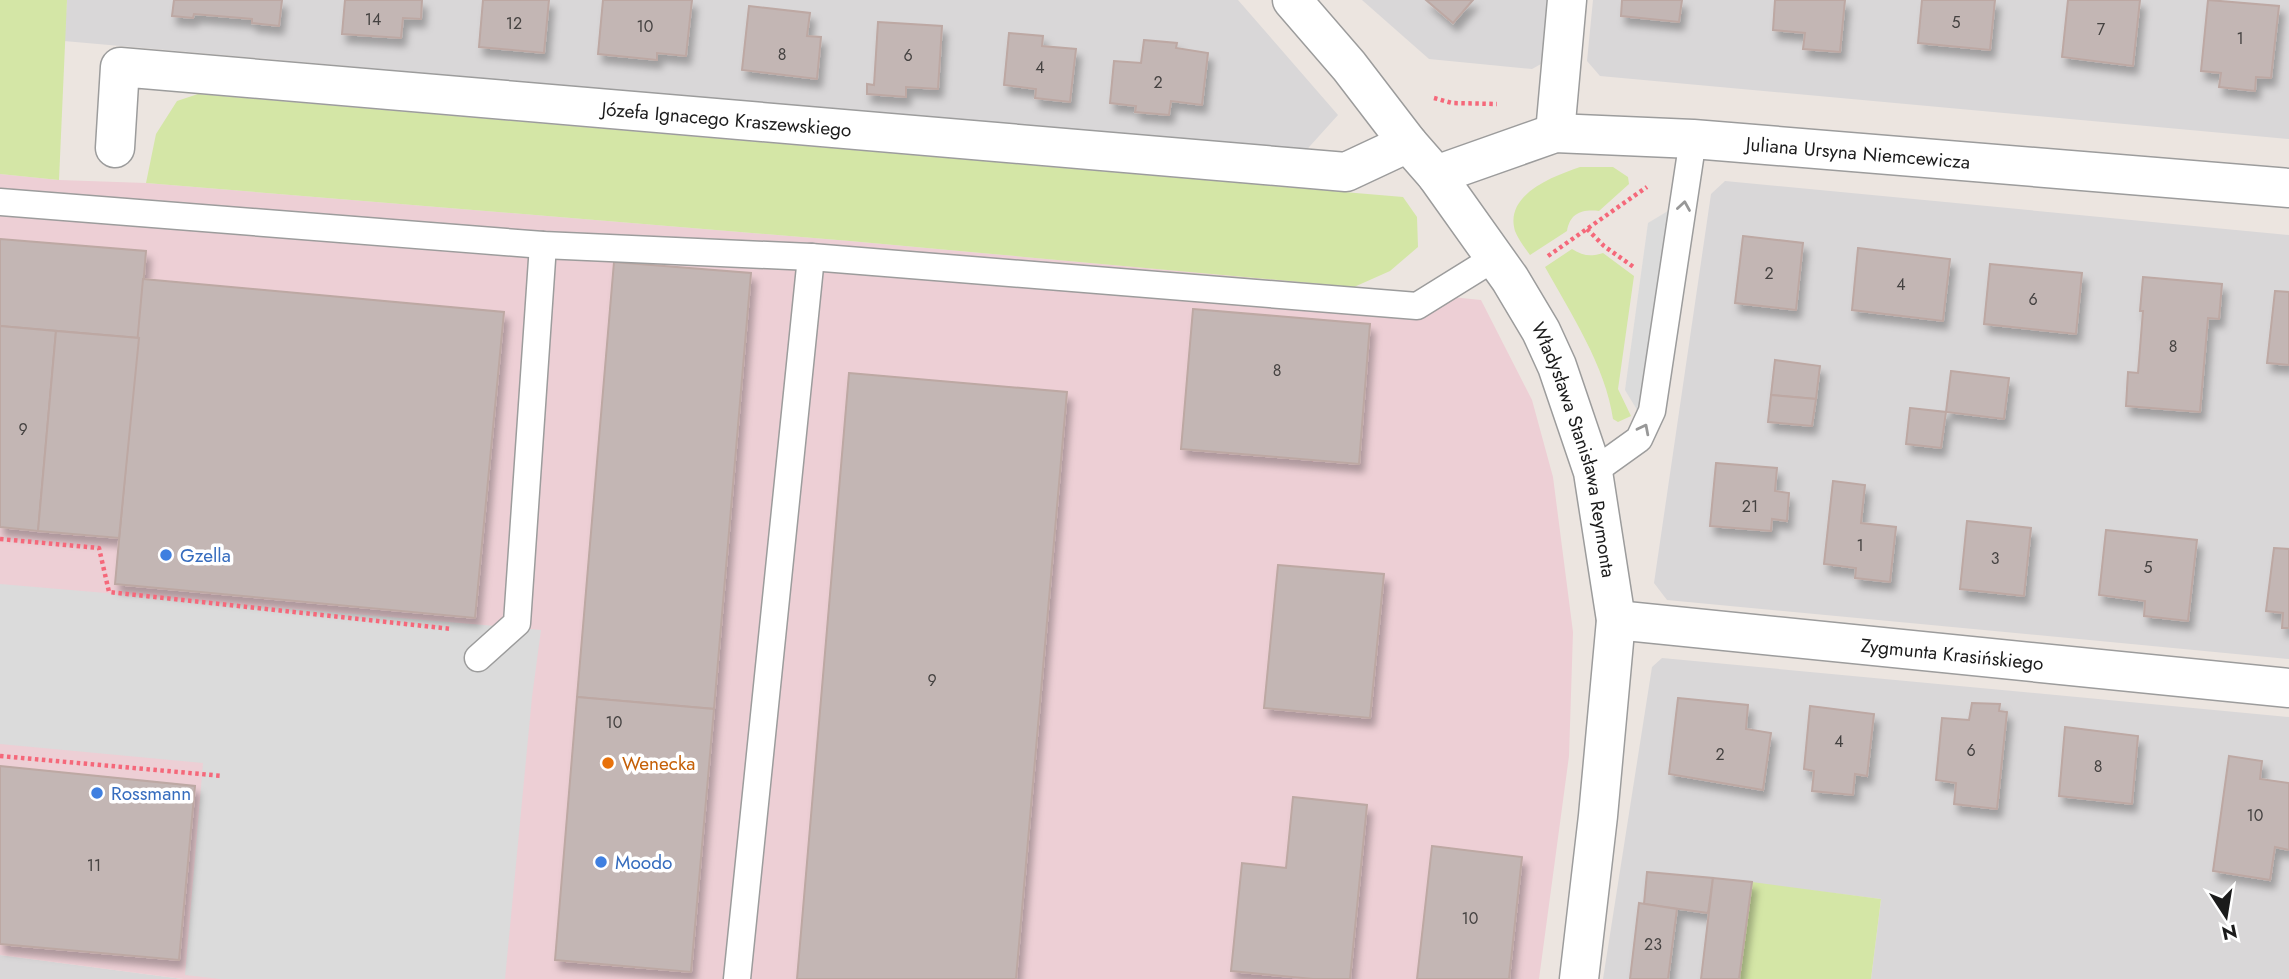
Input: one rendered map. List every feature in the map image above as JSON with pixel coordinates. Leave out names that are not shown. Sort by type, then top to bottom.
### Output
[{"type":"street","name":"Władysława Stanisława Reymonta","points":[[1292,0],[1436,175],[1496,257],[1541,331],[1557,366],[1592,472],[1616,620],[1598,816],[1579,979]]},
{"type":"street","points":[[1555,133],[1567,0]]},
{"type":"street","name":"Józefa Ignacego Kraszewskiego","points":[[115,148],[120,67],[1346,172],[1408,143]]},
{"type":"street","name":"Juliana Ursyna Niemcewicza","points":[[1436,175],[1555,133],[1693,139],[2289,188]]},
{"type":"street","name":"Zygmunta Krasińskiego","points":[[1616,620],[2289,688]]},
{"type":"lane","points":[[1592,472],[1639,439],[1652,411],[1693,139]]},
{"type":"lane","points":[[0,202],[543,244],[811,257],[1417,306],[1496,257]]},
{"type":"lane","points":[[478,658],[517,623],[543,244]]},
{"type":"lane","points":[[737,979],[811,257]]},
{"type":"path","points":[[1544,258],[1587,229],[1604,246],[1638,271]]},
{"type":"path","points":[[0,539],[99,548],[109,592],[477,631],[478,658]]},
{"type":"path","points":[[0,756],[223,776]]},
{"type":"shaded area","points":[[67,0],[1238,0],[1338,115],[1301,156],[1148,137],[64,41]]},
{"type":"shaded area","points":[[1362,0],[1554,0],[1550,59],[1532,69],[1429,59]]},
{"type":"shaded area","points":[[1593,0],[2289,0],[2289,139],[1600,76],[1587,61]]},
{"type":"shaded area","points":[[0,174],[59,180],[146,183],[850,241],[1481,300],[1532,400],[1553,477],[1573,632],[1569,756],[1539,979],[183,979],[0,955]]},
{"type":"shaded area","points":[[1725,181],[2289,235],[2289,659],[1667,600],[1654,583],[1711,194]]},
{"type":"shaded area","points":[[1668,211],[1639,413],[1625,390],[1648,223]]},
{"type":"shaded area","points":[[0,584],[541,630],[505,979],[221,979],[185,975],[203,763],[0,744]]},
{"type":"shaded area","points":[[1662,658],[2289,717],[2289,979],[1871,979],[1881,899],[1752,883],[1739,979],[1603,979],[1652,667]]},
{"type":"shaded area","points":[[0,955],[183,979],[0,979]]},
{"type":"green space","points":[[0,0],[67,0],[59,180],[0,174]]},
{"type":"green space","points":[[198,94],[1403,197],[1417,217],[1418,247],[1390,271],[1354,287],[850,241],[146,183],[156,134],[177,101]]},
{"type":"green space","points":[[1580,167],[1613,167],[1628,177],[1629,184],[1599,211],[1587,211],[1574,216],[1567,231],[1530,255],[1515,231],[1517,207],[1524,197],[1545,181]]},
{"type":"green space","points":[[1572,249],[1587,255],[1603,253],[1634,276],[1618,389],[1631,416],[1618,422],[1613,419],[1595,360],[1545,267]]},
{"type":"green space","points":[[1752,882],[1881,899],[1871,979],[1739,979]]},
{"type":"building","points":[[174,0],[282,0],[279,26],[252,23],[252,19],[194,14],[193,18],[172,16]]},
{"type":"building","points":[[345,0],[422,0],[421,19],[403,18],[401,38],[342,34]]},
{"type":"building","points":[[483,0],[549,0],[544,53],[479,47]]},
{"type":"building","points":[[603,0],[692,0],[686,56],[657,53],[657,60],[598,54]]},
{"type":"building","points":[[1426,0],[1473,0],[1453,23]]},
{"type":"building","points":[[1622,0],[1682,0],[1679,22],[1621,16]]},
{"type":"building","points":[[1775,0],[1845,0],[1840,52],[1803,49],[1805,33],[1773,30]]},
{"type":"building","points":[[1922,0],[1995,0],[1990,50],[1918,43]]},
{"type":"building","points":[[2068,0],[2140,0],[2133,66],[2062,57]]},
{"type":"building","points":[[2208,0],[2279,6],[2271,78],[2256,77],[2255,91],[2219,87],[2221,73],[2201,71]]},
{"type":"building","points":[[749,6],[810,13],[807,36],[821,37],[817,79],[742,70]]},
{"type":"building","points":[[878,22],[942,26],[938,89],[906,87],[906,97],[867,94],[867,84],[874,85]]},
{"type":"building","points":[[1009,33],[1043,36],[1042,46],[1076,49],[1070,102],[1035,98],[1036,89],[1004,85]]},
{"type":"building","points":[[1144,40],[1177,43],[1176,48],[1208,53],[1202,105],[1171,101],[1169,115],[1135,112],[1136,106],[1110,103],[1114,61],[1141,63]]},
{"type":"building","points":[[1743,236],[1803,243],[1796,310],[1735,303]]},
{"type":"building","points":[[0,239],[146,251],[139,338],[0,326]]},
{"type":"building","points":[[1858,248],[1950,259],[1943,321],[1852,310]]},
{"type":"building","points":[[614,262],[751,273],[714,709],[577,697]]},
{"type":"building","points":[[1990,264],[2082,273],[2076,334],[1984,324]]},
{"type":"building","points":[[2143,277],[2222,284],[2219,319],[2208,318],[2200,412],[2126,406],[2128,372],[2138,373]]},
{"type":"building","points":[[143,279],[504,312],[475,618],[115,584]]},
{"type":"building","points":[[2275,291],[2289,292],[2289,365],[2267,363]]},
{"type":"building","points":[[1193,309],[1370,324],[1359,464],[1181,449]]},
{"type":"building","points":[[0,326],[56,331],[38,531],[0,527]]},
{"type":"building","points":[[56,331],[139,338],[119,538],[38,531]]},
{"type":"building","points":[[1775,360],[1820,366],[1816,399],[1771,395]]},
{"type":"building","points":[[1951,371],[2009,378],[2004,419],[1946,412]]},
{"type":"building","points":[[849,373],[1067,392],[1016,979],[797,979]]},
{"type":"building","points":[[1771,395],[1816,399],[1812,426],[1768,422]]},
{"type":"building","points":[[1910,408],[1946,412],[1941,448],[1906,444]]},
{"type":"building","points":[[1716,463],[1777,468],[1775,491],[1789,493],[1787,521],[1772,519],[1771,531],[1710,526]]},
{"type":"building","points":[[1833,481],[1865,485],[1861,523],[1896,527],[1890,582],[1855,578],[1856,568],[1824,564]]},
{"type":"building","points":[[1967,521],[2031,528],[2024,596],[1960,589]]},
{"type":"building","points":[[2106,530],[2197,540],[2188,621],[2144,616],[2145,601],[2099,595]]},
{"type":"building","points":[[2274,548],[2289,549],[2289,628],[2282,628],[2283,613],[2266,611]]},
{"type":"building","points":[[1278,565],[1384,574],[1370,718],[1264,708]]},
{"type":"building","points":[[577,697],[714,709],[691,972],[555,960]]},
{"type":"building","points":[[1678,698],[1748,705],[1746,729],[1771,733],[1763,790],[1669,774]]},
{"type":"building","points":[[1972,703],[2000,704],[1999,711],[2007,712],[1997,809],[1954,804],[1956,783],[1936,780],[1942,718],[1969,720]]},
{"type":"building","points":[[1810,706],[1874,714],[1867,776],[1855,774],[1853,795],[1812,791],[1814,771],[1804,769]]},
{"type":"building","points":[[2065,727],[2138,736],[2132,804],[2059,796]]},
{"type":"building","points":[[2229,756],[2262,761],[2260,779],[2289,783],[2289,850],[2275,847],[2270,880],[2213,871]]},
{"type":"building","points":[[0,766],[195,786],[179,960],[0,944]]},
{"type":"building","points":[[1293,797],[1367,805],[1350,979],[1313,979],[1231,971],[1242,863],[1286,868]]},
{"type":"building","points":[[1432,846],[1522,857],[1509,979],[1417,979]]},
{"type":"building","points":[[1647,872],[1713,878],[1708,913],[1644,904]]},
{"type":"building","points":[[1713,878],[1752,882],[1739,979],[1701,979]]},
{"type":"building","points":[[1639,903],[1677,909],[1668,979],[1630,979]]},
{"type":"place","name":"Gzella","points":[[166,555]]},
{"type":"place","name":"Wenecka","points":[[608,763]]},
{"type":"place","name":"Rossmann","points":[[97,793]]},
{"type":"place","name":"Moodo","points":[[601,862]]}]
